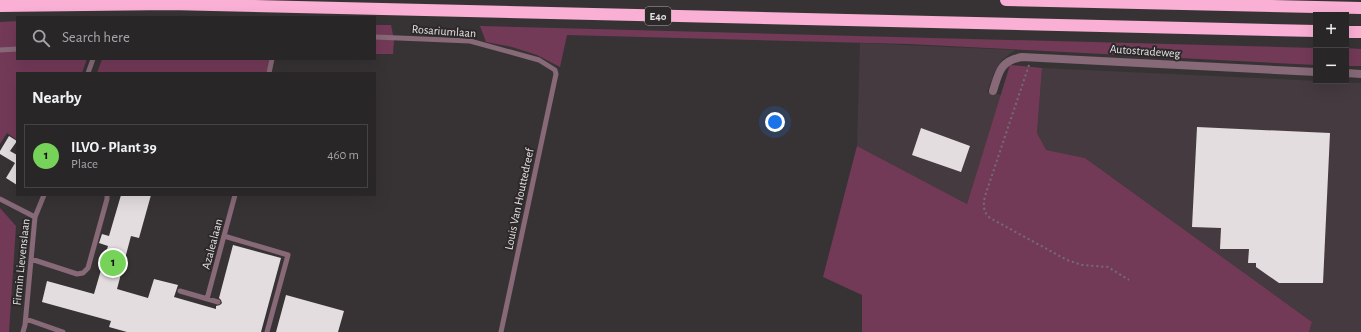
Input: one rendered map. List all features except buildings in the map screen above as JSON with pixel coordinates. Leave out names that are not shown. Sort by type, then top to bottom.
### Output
[{"type":"highway","points":[[1006,0],[1361,8]]},
{"type":"highway","name":"E40","points":[[0,6],[170,4],[1313,31]]},
{"type":"highway","points":[[1349,32],[1361,32]]},
{"type":"street","name":"Autostradeweg","points":[[993,91],[1001,67],[1014,58],[1022,57],[1313,72]]},
{"type":"street","points":[[1349,73],[1361,74]]},
{"type":"lane","name":"Rosariumlaan","points":[[376,37],[470,41],[539,60],[555,70]]},
{"type":"lane","points":[[0,50],[16,49]]},
{"type":"lane","points":[[88,72],[93,60]]},
{"type":"lane","points":[[269,72],[272,60]]},
{"type":"lane","name":"Louis Van Houttedreef","points":[[501,332],[556,74],[555,70]]},
{"type":"lane","name":"Firmin Lievenslaan","points":[[23,332],[26,319],[35,217],[44,196]]},
{"type":"lane","points":[[31,259],[77,274],[83,273],[88,268],[107,196]]},
{"type":"lane","name":"Azalealaan","points":[[207,299],[235,196]]},
{"type":"lane","points":[[0,199],[35,217]]},
{"type":"lane","points":[[224,236],[288,255],[267,332]]},
{"type":"lane","points":[[180,291],[218,302]]},
{"type":"lane","points":[[26,319],[63,332]]},
{"type":"path","points":[[1030,62],[985,196],[983,204],[985,212],[990,218],[1067,260],[1082,265],[1108,267],[1129,280]]},
{"type":"shaded area","points":[[16,21],[16,60],[87,60],[82,72],[16,72],[16,139],[7,133],[0,144],[0,22]]},
{"type":"shaded area","points":[[376,25],[391,25],[394,40],[393,54],[376,54]]},
{"type":"shaded area","points":[[480,26],[1313,48],[1313,65],[909,44],[567,35],[560,67],[537,55],[512,47],[486,42]]},
{"type":"shaded area","points":[[860,43],[1015,50],[1002,60],[994,73],[987,92],[1002,95],[967,204],[857,146]]},
{"type":"shaded area","points":[[1349,48],[1361,49],[1361,66],[1349,66]]},
{"type":"shaded area","points":[[102,60],[274,60],[268,72],[97,72]]},
{"type":"shaded area","points":[[1010,65],[1042,68],[1037,133],[1046,150],[1085,158],[1312,322],[1309,332],[862,332],[862,295],[823,277],[857,146],[967,204]]},
{"type":"shaded area","points":[[1042,68],[1313,81],[1313,84],[1361,83],[1361,332],[1309,332],[1312,322],[1085,158],[1045,150],[1037,133]]},
{"type":"shaded area","points":[[0,208],[16,226],[9,332],[0,332]]},
{"type":"place","name":"ILVO - Plant 39","points":[[113,263]]}]
